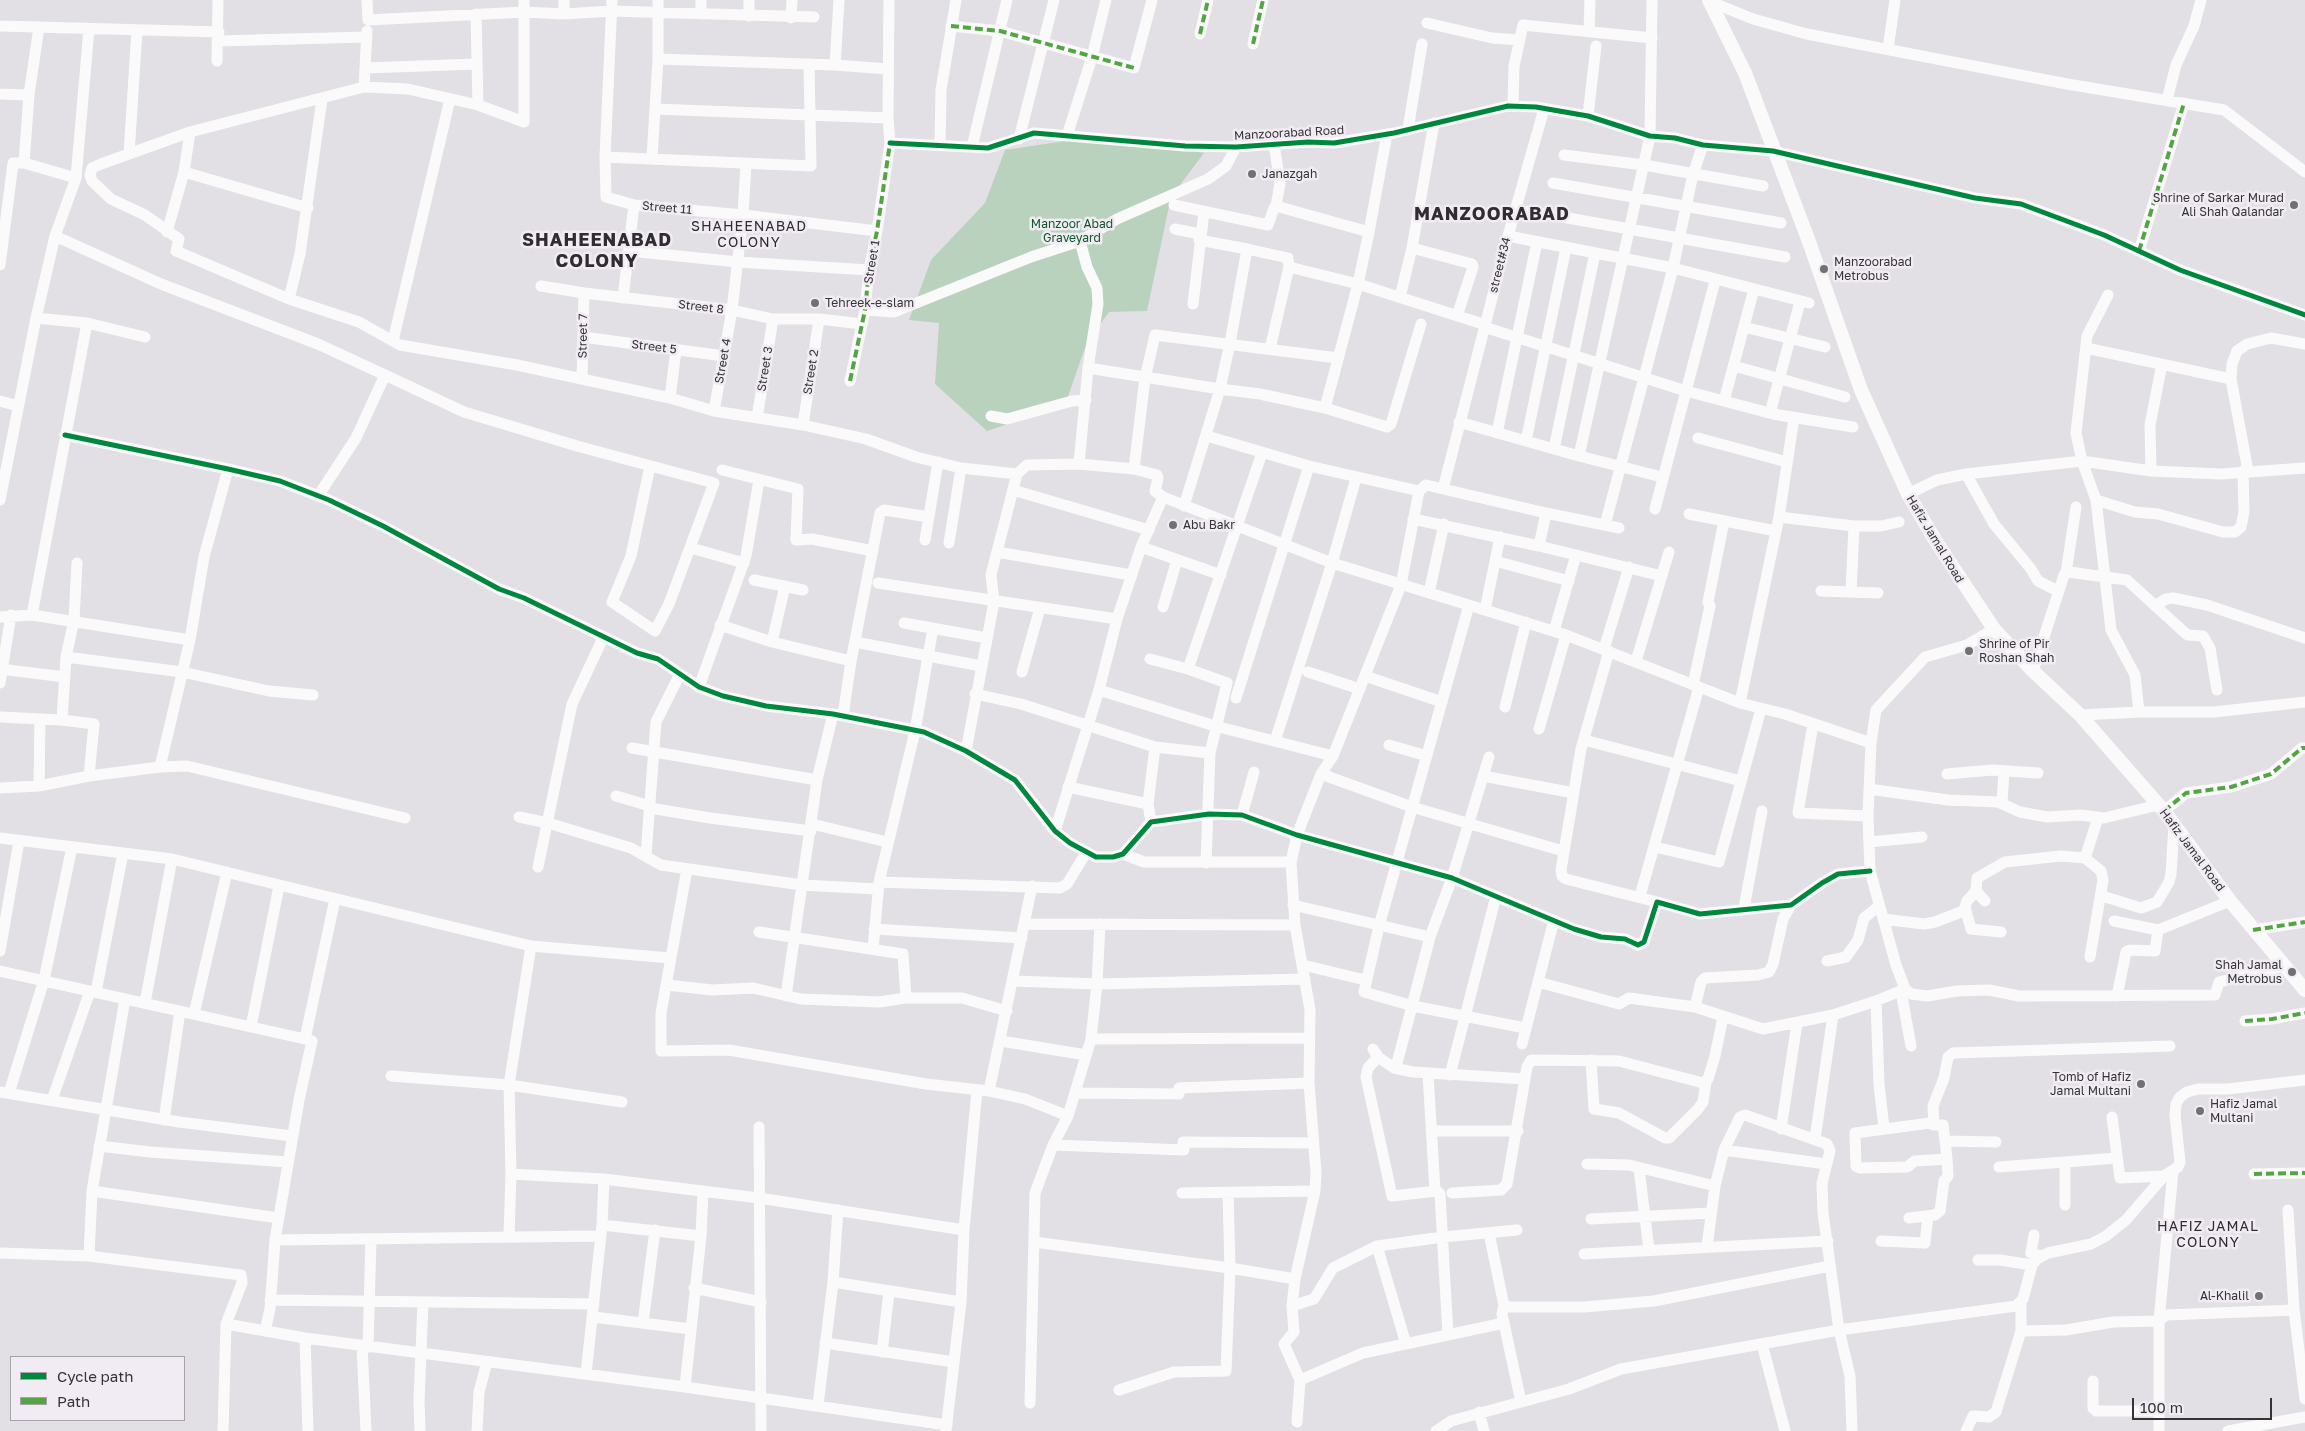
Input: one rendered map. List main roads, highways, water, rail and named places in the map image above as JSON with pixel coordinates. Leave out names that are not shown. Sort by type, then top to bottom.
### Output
[{"type":"main road","name":"Hafiz Jamal Road","points":[[1710,1],[1745,73],[1808,239],[1861,390],[1908,494],[1962,585],[1994,629],[2033,671],[2080,715],[2161,808],[2230,901],[2305,990]]},
{"type":"place","name":"Janazgah","points":[[1252,174]]},
{"type":"place","name":"Shrine of Sarkar Murad Ali Shah Qalandar","points":[[2294,205]]},
{"type":"place","name":"Manzoorabad Metrobus","points":[[1824,269]]},
{"type":"place","name":"Tehreek-e-slam","points":[[815,303]]},
{"type":"place","name":"Abu Bakr","points":[[1173,525]]},
{"type":"place","name":"Shrine of Pir Roshan Shah","points":[[1969,651]]},
{"type":"place","name":"Shah Jamal Metrobus","points":[[2292,972]]},
{"type":"place","name":"Tomb of Hafiz Jamal Multani","points":[[2141,1084]]},
{"type":"place","name":"Hafiz Jamal Multani","points":[[2200,1111]]},
{"type":"place","name":"Al-Khalil","points":[[2259,1296]]},
{"type":"district","name":"MANZOORABAD","points":[[1492,214]]},
{"type":"district","name":"SHAHEENABAD COLONY","points":[[749,236]]},
{"type":"district","name":"SHAHEENABAD COLONY","points":[[597,250]]},
{"type":"district","name":"HAFIZ JAMAL COLONY","points":[[2208,1236]]},
{"type":"park label","name":"Manzoor Abad Graveyard","points":[[1072,231]]}]
